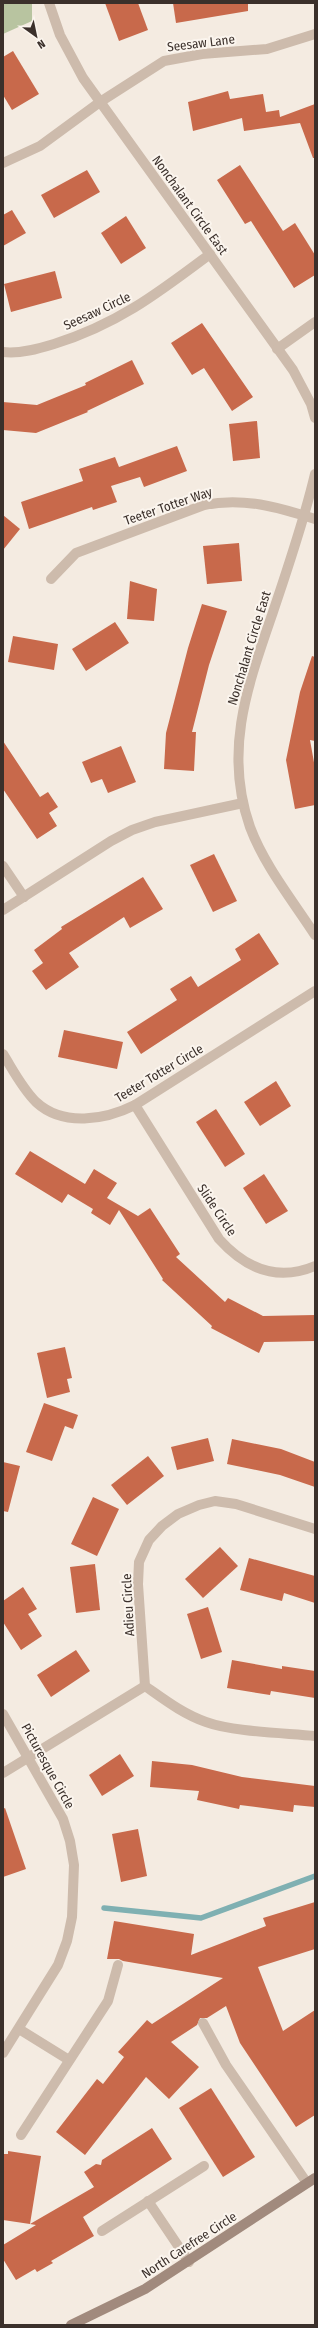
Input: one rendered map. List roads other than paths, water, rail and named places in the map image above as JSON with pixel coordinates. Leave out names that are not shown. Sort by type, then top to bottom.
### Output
[{"type":"main road","name":"North Carefree Circle","points":[[71,2325],[125,2300],[189,2262],[311,2180]]},
{"type":"street","name":"Nonchalant Circle East","points":[[49,4],[71,58],[100,102],[277,349],[303,388],[315,418]]},
{"type":"street","name":"Seesaw Lane","points":[[100,102],[164,61],[202,54],[267,49],[315,34]]},
{"type":"street","points":[[3,163],[40,146],[100,102]]},
{"type":"street","name":"Seesaw Circle","points":[[3,352],[24,352],[45,347],[114,321],[143,304],[210,254]]},
{"type":"street","points":[[277,349],[315,322]]},
{"type":"street","name":"Nonchalant Circle East","points":[[315,474],[305,516],[246,692],[238,749],[243,803],[251,828],[263,854],[315,935]]},
{"type":"street","name":"Teeter Totter Way","points":[[52,579],[76,553],[204,505],[225,501],[244,502],[305,516]]},
{"type":"street","points":[[305,516],[315,519]]},
{"type":"street","points":[[3,910],[111,840],[132,830],[155,822],[243,803]]},
{"type":"street","points":[[3,866],[24,897]]},
{"type":"street","name":"Teeter Totter Circle","points":[[3,1054],[22,1086],[37,1103],[55,1112],[70,1117],[99,1118],[117,1114],[134,1105],[315,991]]},
{"type":"street","name":"Slide Circle","points":[[134,1105],[220,1239],[234,1255],[265,1271],[287,1272],[315,1266]]},
{"type":"street","name":"Adieu Circle","points":[[146,1686],[138,1584],[139,1562],[149,1540],[162,1526],[178,1514],[199,1505],[216,1502],[236,1504],[315,1529]]},
{"type":"street","points":[[3,1773],[28,1756],[146,1686],[171,1705],[207,1723],[227,1727],[315,1736]]},
{"type":"street","name":"Picturesque Circle","points":[[3,1714],[53,1798],[70,1841],[74,1865],[72,1917],[68,1941],[58,1965],[3,2053]]},
{"type":"street","points":[[21,2135],[108,2001],[118,1965]]},
{"type":"street","points":[[203,2024],[226,2065],[311,2180]]},
{"type":"street","points":[[19,2029],[69,2060]]},
{"type":"street","points":[[102,2231],[204,2166]]},
{"type":"street","points":[[148,2201],[189,2262]]},
{"type":"waterway","points":[[104,1908],[201,1918],[315,1876]]}]
